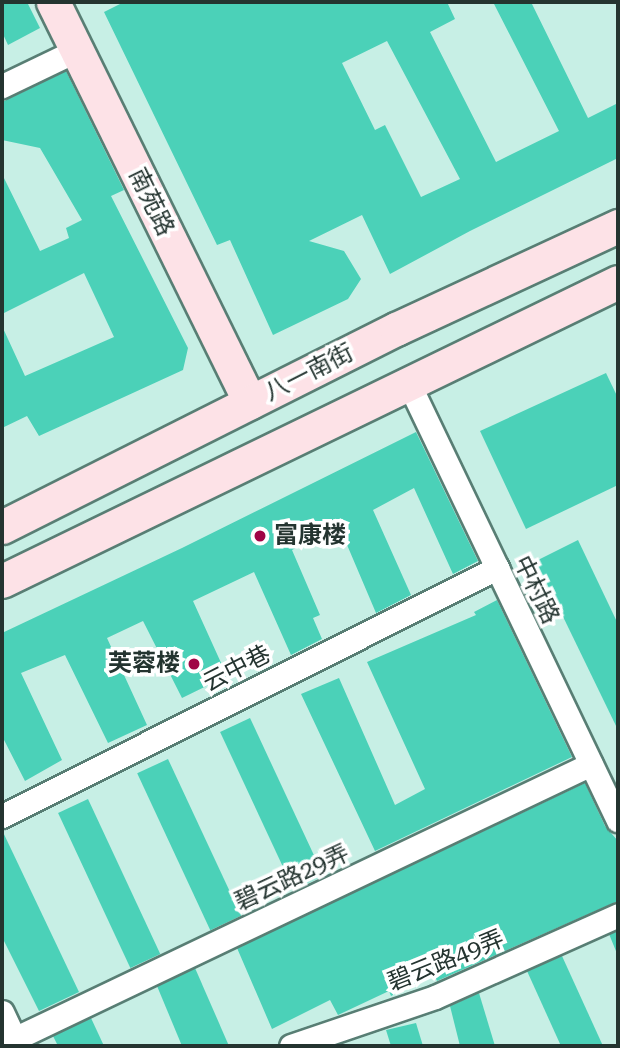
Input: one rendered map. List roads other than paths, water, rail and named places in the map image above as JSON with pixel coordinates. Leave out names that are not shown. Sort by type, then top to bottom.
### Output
[{"type":"main road","name":"南苑路","points":[[53,2],[250,402]]},
{"type":"main road","name":"八一南街","points":[[2,527],[396,329],[618,226]]},
{"type":"main road","name":"八一南街","points":[[2,581],[408,382],[616,291]]},
{"type":"street","points":[[2,86],[77,50]]},
{"type":"street","name":"中村路","points":[[408,382],[618,820]]},
{"type":"street","name":"云中巷","points":[[2,817],[497,568]]},
{"type":"street","name":"碧云路29弄","points":[[16,1043],[591,764]]},
{"type":"street","name":"碧云路49弄","points":[[302,1044],[435,998],[618,915]]},
{"type":"street","points":[[2,1012],[16,1043]]},
{"type":"place","name":"富康楼","points":[[260,536]]},
{"type":"place","name":"芙蓉楼","points":[[194,664]]}]
